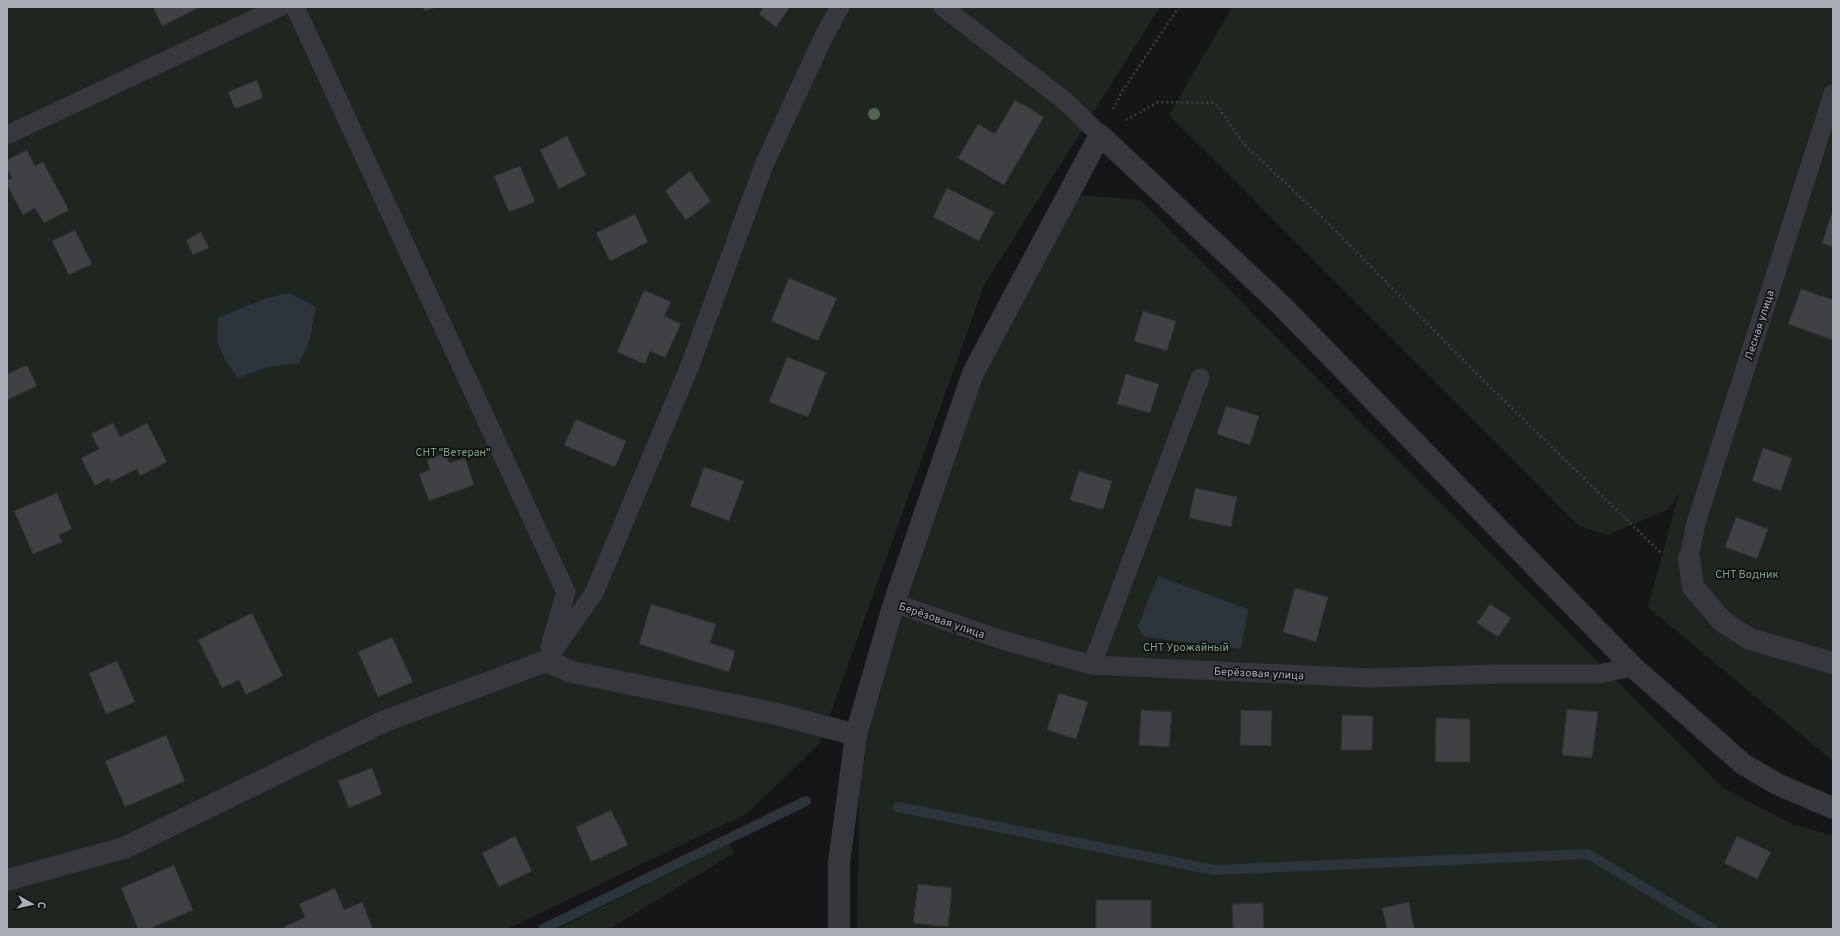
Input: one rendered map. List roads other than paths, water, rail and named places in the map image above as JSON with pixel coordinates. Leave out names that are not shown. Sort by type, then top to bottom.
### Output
[{"type":"street","points":[[839,929],[839,863],[856,735],[894,603],[973,373],[1100,135],[1281,305],[1633,667],[1743,764],[1777,784],[1833,808]]},
{"type":"street","points":[[1690,558],[1693,587],[1723,622],[1750,639],[1833,663]]},
{"type":"street","points":[[7,880],[124,848],[385,721],[546,661],[572,672],[777,714],[856,735]]},
{"type":"lane","points":[[7,135],[280,7]]},
{"type":"lane","points":[[295,7],[566,592],[546,661]]},
{"type":"lane","points":[[546,661],[594,593],[689,368],[764,164],[824,36],[840,7]]},
{"type":"lane","points":[[943,7],[1065,101],[1100,135]]},
{"type":"lane","name":"Лесная улица","points":[[1690,558],[1696,523],[1833,94]]},
{"type":"lane","points":[[1092,665],[1200,378]]},
{"type":"lane","name":"Берёзовая улица","points":[[894,603],[1002,640],[1092,665],[1369,678],[1498,674],[1598,674],[1633,667]]},
{"type":"waterway","points":[[543,929],[806,801]]},
{"type":"waterway","points":[[898,807],[1214,870],[1588,854],[1713,929]]},
{"type":"park label","name":"СНТ \"Ветеран\"","points":[[453,452]]},
{"type":"park label","name":"СНТ Водник","points":[[1747,574]]},
{"type":"park label","name":"СНТ Урожайный","points":[[1186,647]]}]
